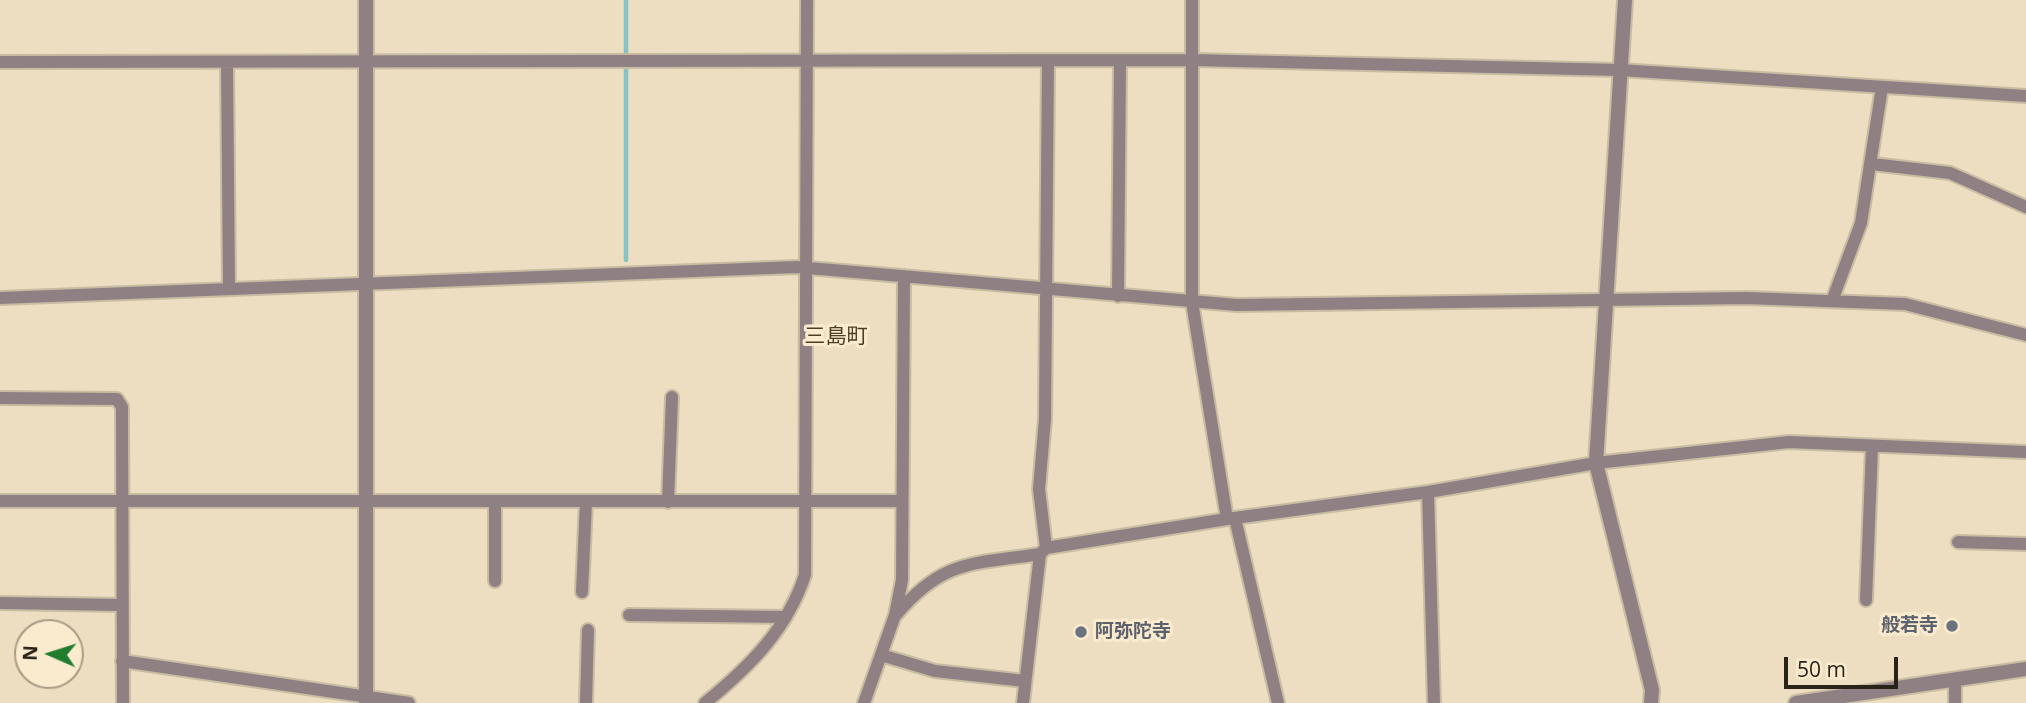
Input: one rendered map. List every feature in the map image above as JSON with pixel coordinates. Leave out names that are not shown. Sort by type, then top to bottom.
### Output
[{"type":"street","points":[[366,0],[366,700]]},
{"type":"street","points":[[705,703],[742,673],[775,637],[805,575],[807,0]]},
{"type":"street","points":[[1192,0],[1192,302],[1231,518],[1278,703]]},
{"type":"street","points":[[1625,0],[1597,463],[1651,690],[1651,703]]},
{"type":"street","points":[[0,62],[1192,60],[1620,70],[2026,96]]},
{"type":"street","points":[[1023,703],[1043,551],[1039,489],[1045,419],[1048,61]]},
{"type":"street","points":[[1118,296],[1119,61]]},
{"type":"street","points":[[227,62],[229,289]]},
{"type":"street","points":[[1832,301],[1861,223],[1882,87]]},
{"type":"street","points":[[1871,164],[1950,173],[2026,207]]},
{"type":"street","points":[[0,298],[807,267],[1192,302],[1747,298],[1905,304],[2026,335]]},
{"type":"street","points":[[864,703],[895,615],[902,580],[904,276]]},
{"type":"street","points":[[668,502],[672,397]]},
{"type":"street","points":[[0,398],[117,399],[122,407],[123,703]]},
{"type":"street","points":[[895,615],[916,591],[957,565],[1231,518],[1428,492],[1597,463],[1789,442],[2026,452]]},
{"type":"street","points":[[1866,600],[1872,447]]},
{"type":"street","points":[[1428,492],[1434,703]]},
{"type":"street","points":[[0,501],[902,501]]},
{"type":"street","points":[[495,502],[495,581]]},
{"type":"street","points":[[582,592],[586,502]]},
{"type":"street","points":[[1958,542],[2026,544]]},
{"type":"street","points":[[0,603],[122,605]]},
{"type":"street","points":[[629,615],[786,617]]},
{"type":"street","points":[[586,703],[588,630]]},
{"type":"street","points":[[881,655],[935,671],[1025,681]]},
{"type":"street","points":[[122,661],[366,700],[409,703]]},
{"type":"street","points":[[1796,703],[2026,669]]},
{"type":"street","points":[[1955,681],[1955,703]]},
{"type":"waterway","points":[[626,0],[626,260]]},
{"type":"place","name":"般若寺","points":[[1952,626]]},
{"type":"place","name":"阿弥陀寺","points":[[1081,632]]},
{"type":"district","name":"三島町","points":[[836,337]]}]
